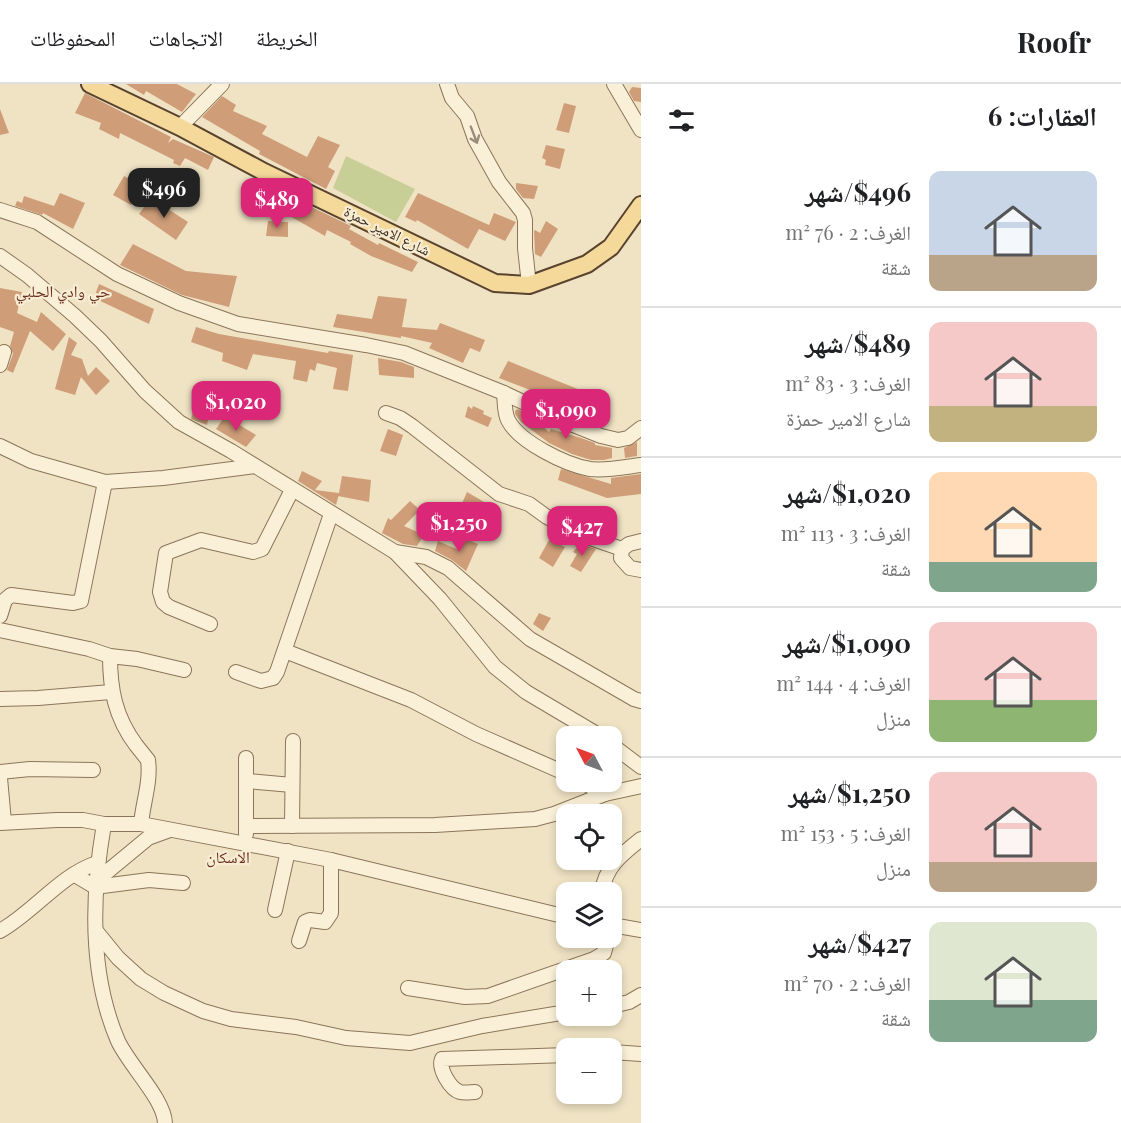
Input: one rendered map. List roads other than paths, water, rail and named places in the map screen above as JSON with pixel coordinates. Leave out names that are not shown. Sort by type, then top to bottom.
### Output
[{"type":"main road","name":"شارع الامير حمزة","points":[[90,84],[264,172],[495,283],[529,285],[587,264],[610,247],[641,205]]},
{"type":"street","points":[[180,128],[222,84]]},
{"type":"street","points":[[447,84],[452,98],[467,116],[474,139],[499,182],[523,213],[529,285]]},
{"type":"street","points":[[614,84],[641,130]]},
{"type":"street","points":[[0,210],[37,222],[117,274],[207,314],[254,328],[404,353],[504,393],[601,436],[618,440],[628,438],[641,428]]},
{"type":"street","points":[[0,256],[27,275],[75,316],[101,341],[145,391],[179,422],[331,514],[357,527],[395,552],[440,599],[495,668],[526,692],[583,726]]},
{"type":"street","points":[[504,393],[506,418],[533,446],[590,469],[641,465]]},
{"type":"street","points":[[386,413],[412,426],[499,494],[529,504],[573,531],[622,549]]},
{"type":"street","points":[[0,446],[31,461],[105,482],[163,478],[255,466]]},
{"type":"street","points":[[0,616],[5,600],[11,595],[73,603],[81,601],[105,482]]},
{"type":"street","points":[[210,624],[169,607],[163,602],[160,592],[166,553],[201,540],[254,552],[262,549],[292,490]]},
{"type":"street","points":[[236,672],[266,681],[273,678],[277,672],[331,514]]},
{"type":"street","points":[[622,549],[641,541]]},
{"type":"street","points":[[622,549],[621,558],[625,564],[630,568],[641,570]]},
{"type":"street","points":[[395,552],[426,557],[448,568],[530,639],[641,701]]},
{"type":"street","points":[[0,630],[89,649],[110,656],[137,659],[184,670]]},
{"type":"street","points":[[285,651],[411,700],[476,734],[556,769]]},
{"type":"street","points":[[110,656],[111,692],[125,727],[148,760],[147,793],[141,824]]},
{"type":"street","points":[[0,699],[111,692]]},
{"type":"street","points":[[292,826],[293,741]]},
{"type":"street","points":[[622,753],[641,767]]},
{"type":"street","points":[[246,758],[246,845]]},
{"type":"street","points":[[0,772],[30,769],[93,771]]},
{"type":"street","points":[[0,778],[2,823],[83,820],[104,824],[141,824],[331,860],[556,913]]},
{"type":"street","points":[[247,781],[292,785]]},
{"type":"street","points":[[246,826],[435,825],[535,819],[605,794],[641,786]]},
{"type":"street","points":[[601,792],[605,794]]},
{"type":"street","points":[[104,824],[97,862],[96,884],[96,931],[100,969],[111,1021],[124,1052],[163,1111],[164,1123]]},
{"type":"street","points":[[96,884],[148,838],[170,830]]},
{"type":"street","points":[[603,882],[611,865],[641,839]]},
{"type":"street","points":[[275,910],[288,851]]},
{"type":"street","points":[[299,941],[305,922],[310,920],[325,922],[331,913],[331,860]]},
{"type":"street","points":[[0,931],[86,866],[97,862]]},
{"type":"street","points":[[75,875],[96,884],[149,880],[183,884]]},
{"type":"street","points":[[622,927],[641,930]]},
{"type":"street","points":[[96,931],[118,958],[141,979],[164,993],[203,1011],[231,1019],[296,1027],[346,1038],[410,1043],[473,1028],[556,1014]]},
{"type":"street","points":[[408,988],[465,996],[488,996],[594,959],[604,953],[605,948]]},
{"type":"street","points":[[622,1004],[641,995]]},
{"type":"street","points":[[622,1053],[641,1054]]},
{"type":"street","points":[[475,1092],[461,1092],[454,1089],[442,1070],[440,1063],[442,1059],[556,1054]]},
{"type":"district","name":"حي وادي الحلبي","points":[[63,291]]},
{"type":"district","name":"الاسكان","points":[[228,857]]}]
